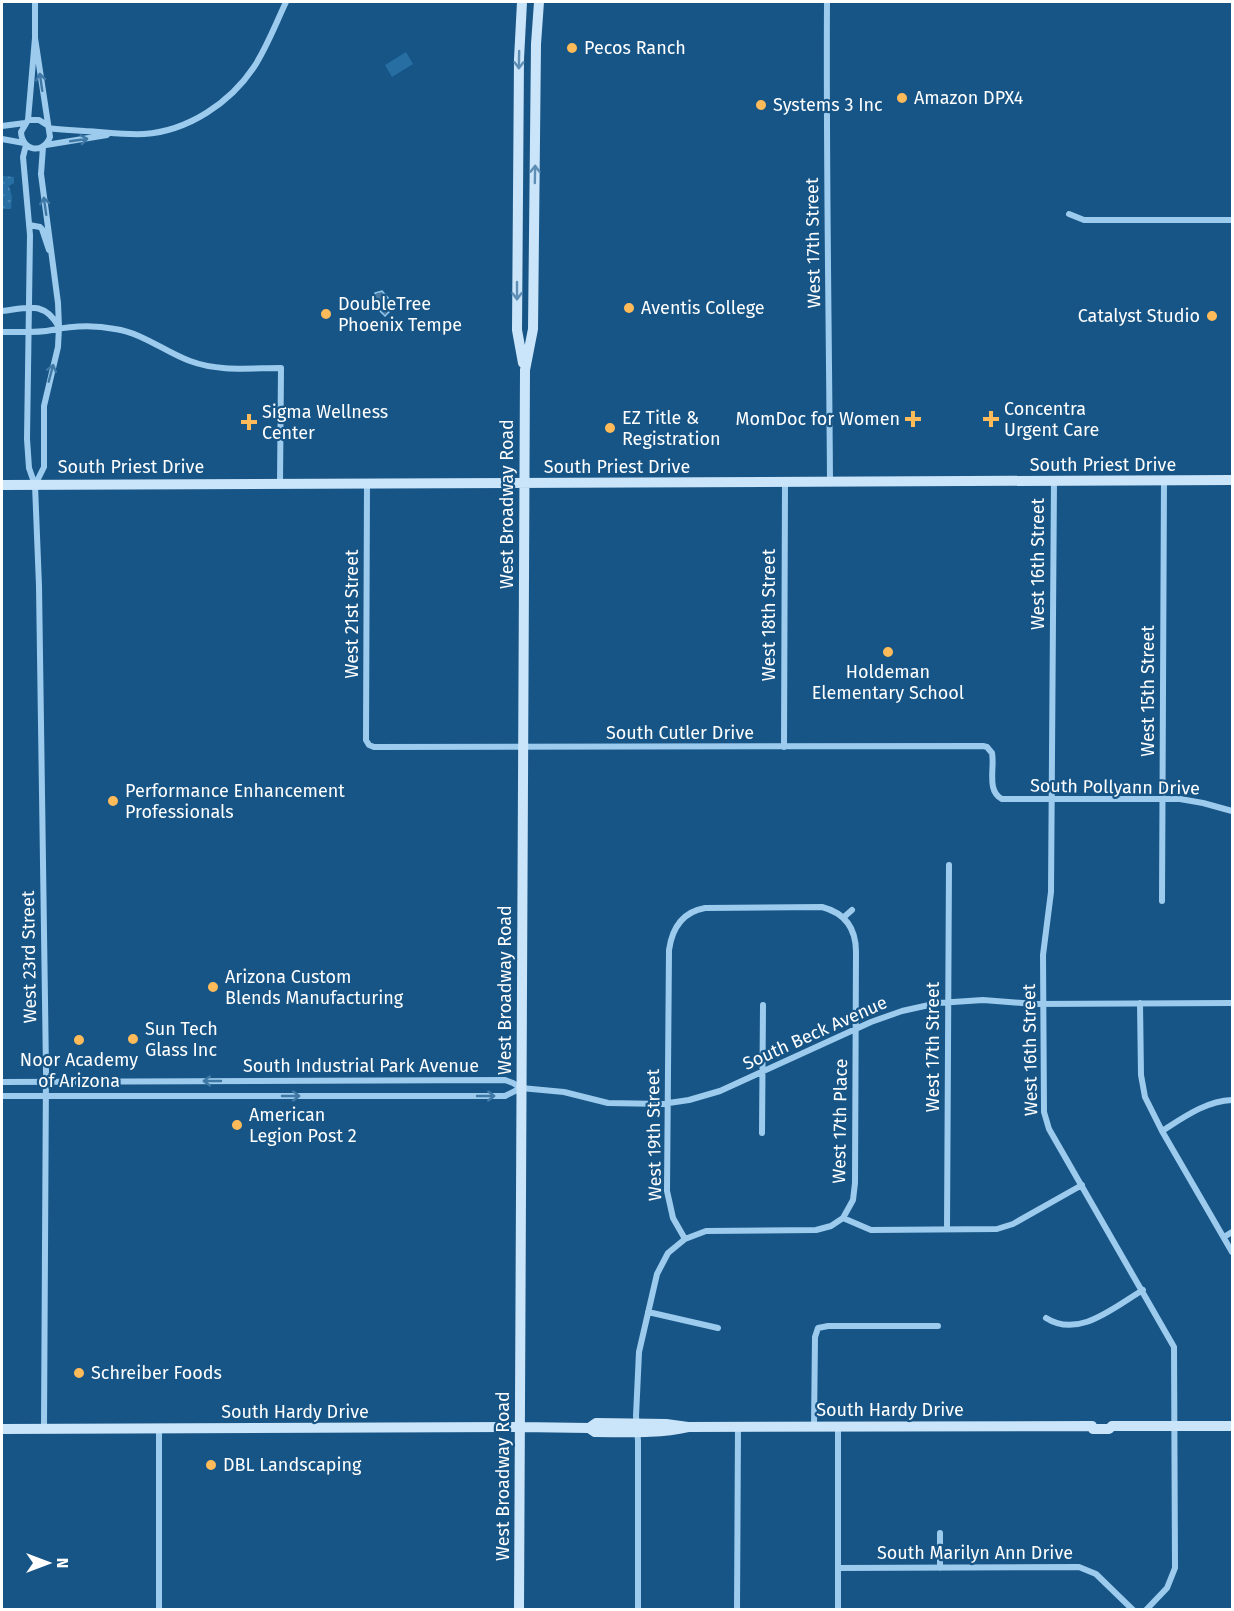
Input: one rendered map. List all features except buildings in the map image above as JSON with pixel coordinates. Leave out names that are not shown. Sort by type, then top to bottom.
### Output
[{"type":"main road","name":"West Broadway Road","points":[[522,2],[519,59],[517,330],[525,370]]},
{"type":"main road","name":"West Broadway Road","points":[[519,1610],[525,370],[533,329],[536,44],[539,2]]},
{"type":"main road","name":"South Priest Drive","points":[[2,485],[1233,480]]},
{"type":"main road","name":"South Hardy Drive","points":[[2,1429],[520,1427],[589,1428],[595,1432],[637,1428],[666,1432],[688,1427],[1092,1426],[1094,1423],[1109,1422],[1112,1426],[1233,1426]]},
{"type":"street","points":[[35,2],[35,38],[27,122],[21,132],[25,144],[23,157],[30,225],[28,468],[36,485]]},
{"type":"street","points":[[2,126],[39,120],[48,126],[111,134],[152,133],[175,128],[200,117],[223,101],[242,83],[253,69],[286,2]]},
{"type":"street","name":"West 17th Street","points":[[827,2],[826,184],[829,262],[830,483]]},
{"type":"street","points":[[35,38],[50,137],[44,146],[41,174],[59,327],[58,347],[44,406],[44,467],[36,485]]},
{"type":"street","points":[[2,139],[25,144],[34,149],[111,134]]},
{"type":"street","points":[[1069,214],[1084,220],[1233,220]]},
{"type":"street","points":[[30,225],[40,227],[52,256]]},
{"type":"street","points":[[2,310],[30,307],[47,311],[59,327]]},
{"type":"street","points":[[2,332],[49,330],[59,327],[103,327],[124,331],[184,359],[210,367],[281,368],[280,483]]},
{"type":"street","name":"West 15th Street","points":[[1162,901],[1164,480]]},
{"type":"street","name":"West 16th Street","points":[[1054,482],[1051,892],[1044,945],[1044,1117],[1174,1347],[1175,1568],[1167,1588],[1146,1610]]},
{"type":"street","name":"West 21st Street","points":[[367,483],[366,740],[369,745]]},
{"type":"street","name":"West 18th Street","points":[[783,747],[785,483]]},
{"type":"street","name":"West 23rd Street","points":[[36,485],[46,1082],[44,1428]]},
{"type":"street","name":"South Cutler Drive","points":[[369,745],[374,747],[522,748],[978,746],[990,750],[993,757],[993,789],[996,796]]},
{"type":"street","name":"South Pollyann Drive","points":[[996,796],[1005,800],[1162,799],[1195,801],[1233,812]]},
{"type":"street","name":"West 17th Street","points":[[947,1229],[949,865]]},
{"type":"street","points":[[675,913],[682,919],[699,909],[711,907],[814,906],[830,909],[844,917],[852,910]]},
{"type":"street","name":"West 17th Place","points":[[843,1218],[853,1200],[855,1183],[856,1028],[856,944],[852,928],[844,917]]},
{"type":"street","name":"West 19th Street","points":[[682,919],[672,932],[669,950],[667,1198],[673,1218],[685,1239]]},
{"type":"street","name":"South Beck Avenue","points":[[521,1088],[564,1092],[608,1103],[668,1103],[689,1100],[714,1094],[856,1028],[902,1011],[948,1002],[995,1000],[1043,1004],[1233,1003]]},
{"type":"street","points":[[1140,1003],[1141,1083],[1148,1105],[1233,1252]]},
{"type":"street","points":[[762,1133],[763,1005]]},
{"type":"street","name":"South Industrial Park Avenue","points":[[2,1082],[505,1080],[521,1088]]},
{"type":"street","name":"South Industrial Park Avenue","points":[[2,1096],[505,1096],[521,1088]]},
{"type":"street","points":[[1162,1131],[1204,1106],[1217,1101],[1233,1100]]},
{"type":"street","points":[[638,1610],[637,1361],[660,1266],[673,1248],[685,1239],[713,1230],[816,1230],[831,1226],[843,1218],[871,1230],[997,1229],[1008,1227],[1082,1185]]},
{"type":"street","points":[[1224,1237],[1233,1232]]},
{"type":"street","points":[[1046,1318],[1064,1326],[1078,1325],[1143,1290]]},
{"type":"street","points":[[648,1312],[718,1328]]},
{"type":"street","points":[[814,1427],[815,1337],[819,1328],[828,1326],[938,1326]]},
{"type":"street","points":[[737,1610],[738,1427]]},
{"type":"street","points":[[838,1427],[838,1610]]},
{"type":"street","points":[[159,1429],[159,1610]]},
{"type":"street","points":[[940,1533],[940,1568]]},
{"type":"street","name":"South Marilyn Ann Drive","points":[[838,1568],[1085,1568],[1101,1577],[1133,1610]]},
{"type":"shaded area","points":[[406,52],[413,64],[392,77],[385,65]]},
{"type":"shaded area","points":[[2,162],[3,176],[14,177],[14,183],[9,186],[12,197],[11,209],[2,209]]},
{"type":"shaded area","points":[[382,291],[390,300],[390,311],[385,316],[380,311],[380,304],[375,300],[375,293]]},
{"type":"place","name":"Pecos Ranch","points":[[572,48]]},
{"type":"place","name":"Amazon DPX4","points":[[902,98]]},
{"type":"place","name":"Systems 3 Inc","points":[[761,105]]},
{"type":"place","name":"Aventis College","points":[[629,308]]},
{"type":"place","name":"DoubleTree Phoenix Tempe","points":[[326,314]]},
{"type":"place","name":"Catalyst Studio","points":[[1212,316]]},
{"type":"place","name":"MomDoc for Women","points":[[913,419]]},
{"type":"place","name":"Concentra Urgent Care","points":[[991,419]]},
{"type":"place","name":"Sigma Wellness Center","points":[[249,422]]},
{"type":"place","name":"EZ Title & Registration","points":[[610,428]]},
{"type":"place","name":"Holdeman Elementary School","points":[[888,652]]},
{"type":"place","name":"Performance Enhancement Professionals","points":[[113,801]]},
{"type":"place","name":"Arizona Custom Blends Manufacturing","points":[[213,987]]},
{"type":"place","name":"Sun Tech Glass Inc","points":[[133,1039]]},
{"type":"place","name":"Noor Academy of Arizona","points":[[79,1040]]},
{"type":"place","name":"American Legion Post 2","points":[[237,1125]]},
{"type":"place","name":"Schreiber Foods","points":[[79,1373]]},
{"type":"place","name":"DBL Landscaping","points":[[211,1465]]}]
